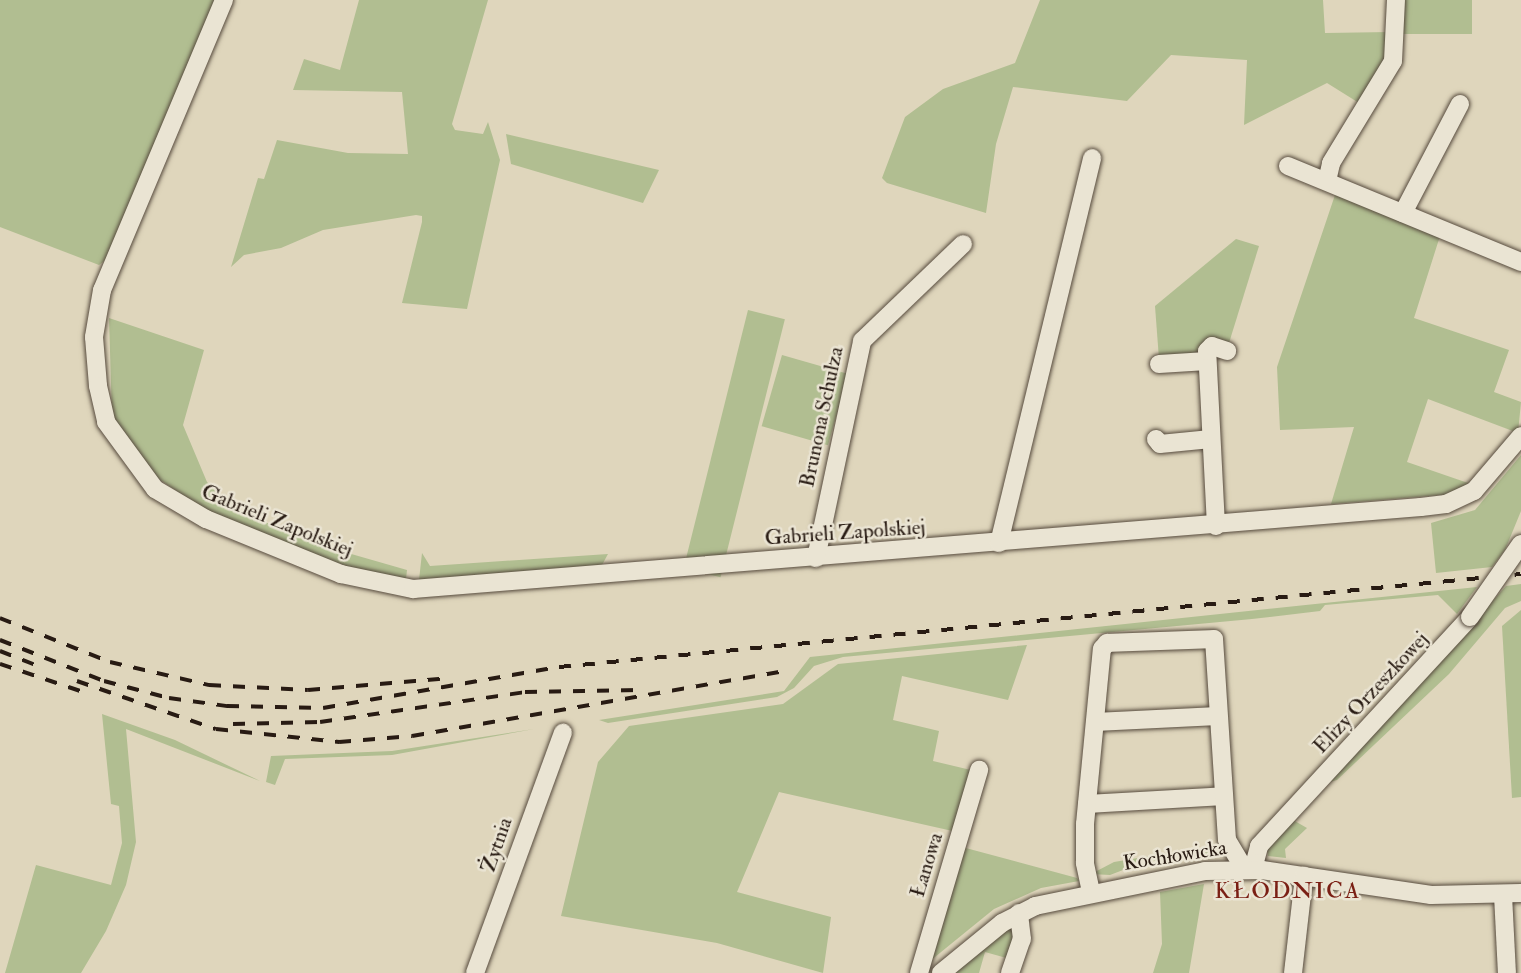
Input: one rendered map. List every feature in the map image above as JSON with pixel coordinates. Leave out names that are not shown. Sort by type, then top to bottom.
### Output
[{"type":"street","name":"Gabrieli Zapolskiej","points":[[224,0],[102,290],[94,337],[106,422],[155,489],[206,519],[341,574],[413,589],[1216,526],[1446,504],[1474,491],[1521,436]]},
{"type":"street","points":[[1327,181],[1331,163],[1393,61],[1396,0]]},
{"type":"street","points":[[1403,214],[1460,104]]},
{"type":"street","points":[[999,543],[1092,158]]},
{"type":"street","points":[[1288,166],[1521,262]]},
{"type":"street","name":"Brunona Schulza","points":[[816,558],[862,341],[963,244]]},
{"type":"street","points":[[1216,526],[1207,361],[1209,347],[1227,351]]},
{"type":"street","points":[[1159,364],[1207,361]]},
{"type":"street","points":[[1156,439],[1160,444],[1211,439]]},
{"type":"street","name":"Elizy Orzeszkowej","points":[[1249,869],[1259,846],[1470,617],[1521,544]]},
{"type":"street","points":[[1091,892],[1084,863],[1087,804],[1104,644],[1209,636],[1215,643],[1227,840],[1249,869]]},
{"type":"street","points":[[1095,722],[1218,716]]},
{"type":"street","name":"Żytnia","points":[[475,973],[563,733]]},
{"type":"street","name":"Łanowa","points":[[919,973],[979,770]]},
{"type":"street","points":[[1087,804],[1224,796]]},
{"type":"street","name":"Kochłowicka","points":[[941,973],[1019,913],[1091,892],[1249,869],[1413,893],[1512,894]]},
{"type":"street","points":[[1293,973],[1304,876]]},
{"type":"street","points":[[1507,973],[1512,894]]},
{"type":"street","points":[[1010,973],[1022,939],[1019,913]]},
{"type":"green space","points":[[0,0],[215,0],[108,258],[99,265],[0,227]]},
{"type":"green space","points":[[359,0],[488,0],[452,124],[455,130],[483,134],[488,122],[500,160],[467,309],[402,303],[422,216],[323,230],[281,248],[244,255],[231,267],[258,178],[264,179],[277,140],[348,153],[408,154],[402,92],[293,90],[304,59],[340,70]]},
{"type":"green space","points":[[1040,0],[1323,0],[1325,33],[1390,32],[1389,51],[1359,103],[1327,83],[1244,125],[1247,60],[1171,55],[1127,101],[1013,87],[996,144],[986,213],[887,183],[882,178],[905,117],[943,89],[1015,63]]},
{"type":"green space","points":[[1401,0],[1472,0],[1472,34],[1401,34]]},
{"type":"green space","points":[[506,134],[659,170],[643,203],[511,164]]},
{"type":"green space","points":[[1336,192],[1440,236],[1414,318],[1509,350],[1494,392],[1521,402],[1518,433],[1428,399],[1407,462],[1468,483],[1453,494],[1331,504],[1354,427],[1280,430],[1277,367]]},
{"type":"green space","points":[[1236,239],[1259,246],[1229,343],[1202,356],[1159,359],[1155,306]]},
{"type":"green space","points":[[748,310],[785,319],[721,577],[684,568]]},
{"type":"green space","points":[[109,318],[204,350],[183,425],[207,482],[229,505],[306,541],[407,570],[406,579],[346,569],[206,511],[153,475],[112,416]]},
{"type":"green space","points":[[782,355],[848,374],[828,445],[762,426]]},
{"type":"green space","points":[[1521,455],[1521,511],[1505,550],[1492,567],[1436,573],[1431,523],[1475,510]]},
{"type":"green space","points":[[422,553],[430,566],[608,554],[602,565],[419,580]]},
{"type":"green space","points":[[1521,584],[1521,601],[1505,608],[1449,674],[1337,780],[1330,782],[1506,586]]},
{"type":"green space","points":[[1477,587],[1457,614],[1438,595],[1325,605],[1320,611],[1252,619],[843,657],[814,666],[794,688],[777,697],[608,723],[599,720],[784,691],[810,657]]},
{"type":"green space","points":[[1521,610],[1521,797],[1512,798],[1502,626]]},
{"type":"green space","points":[[1027,645],[1008,700],[902,676],[893,720],[939,731],[933,761],[975,771],[957,832],[779,792],[737,892],[831,917],[823,973],[717,943],[561,916],[598,762],[629,726],[783,704],[838,664]]},
{"type":"green space","points":[[102,714],[175,740],[260,781],[126,729],[136,842],[126,885],[106,931],[81,973],[5,973],[36,865],[111,885],[122,843],[119,806],[111,804]]},
{"type":"green space","points":[[534,729],[392,755],[285,759],[275,785],[266,782],[271,756],[392,751]]},
{"type":"green space","points":[[1293,820],[1307,828],[1285,849],[1286,858],[1268,856],[1267,850]]},
{"type":"green space","points":[[1220,836],[1226,855],[1154,861],[1152,857],[1137,860],[1136,865],[1110,875],[1091,874],[1114,862],[1174,852],[1220,850]]},
{"type":"green space","points":[[962,847],[1077,878],[1079,881],[1041,888],[994,909],[930,961]]},
{"type":"green space","points":[[1204,884],[1189,973],[1153,973],[1162,944],[1160,892]]},
{"type":"green space","points":[[1008,927],[1016,932],[1010,959],[985,952],[979,973],[955,973]]},
{"type":"railway","points":[[0,640],[104,681],[169,698],[227,706],[323,708],[559,667],[1521,574]]},
{"type":"railway","points":[[0,618],[110,662],[209,685],[308,690],[450,678]]},
{"type":"railway","points":[[0,651],[38,666]]},
{"type":"railway","points":[[0,664],[86,693]]},
{"type":"railway","points":[[77,681],[216,729],[339,742],[412,736],[780,672]]},
{"type":"railway","points":[[233,724],[320,722],[525,692],[640,690]]},
{"type":"district","name":"KŁODNICA","points":[[1288,891]]}]
